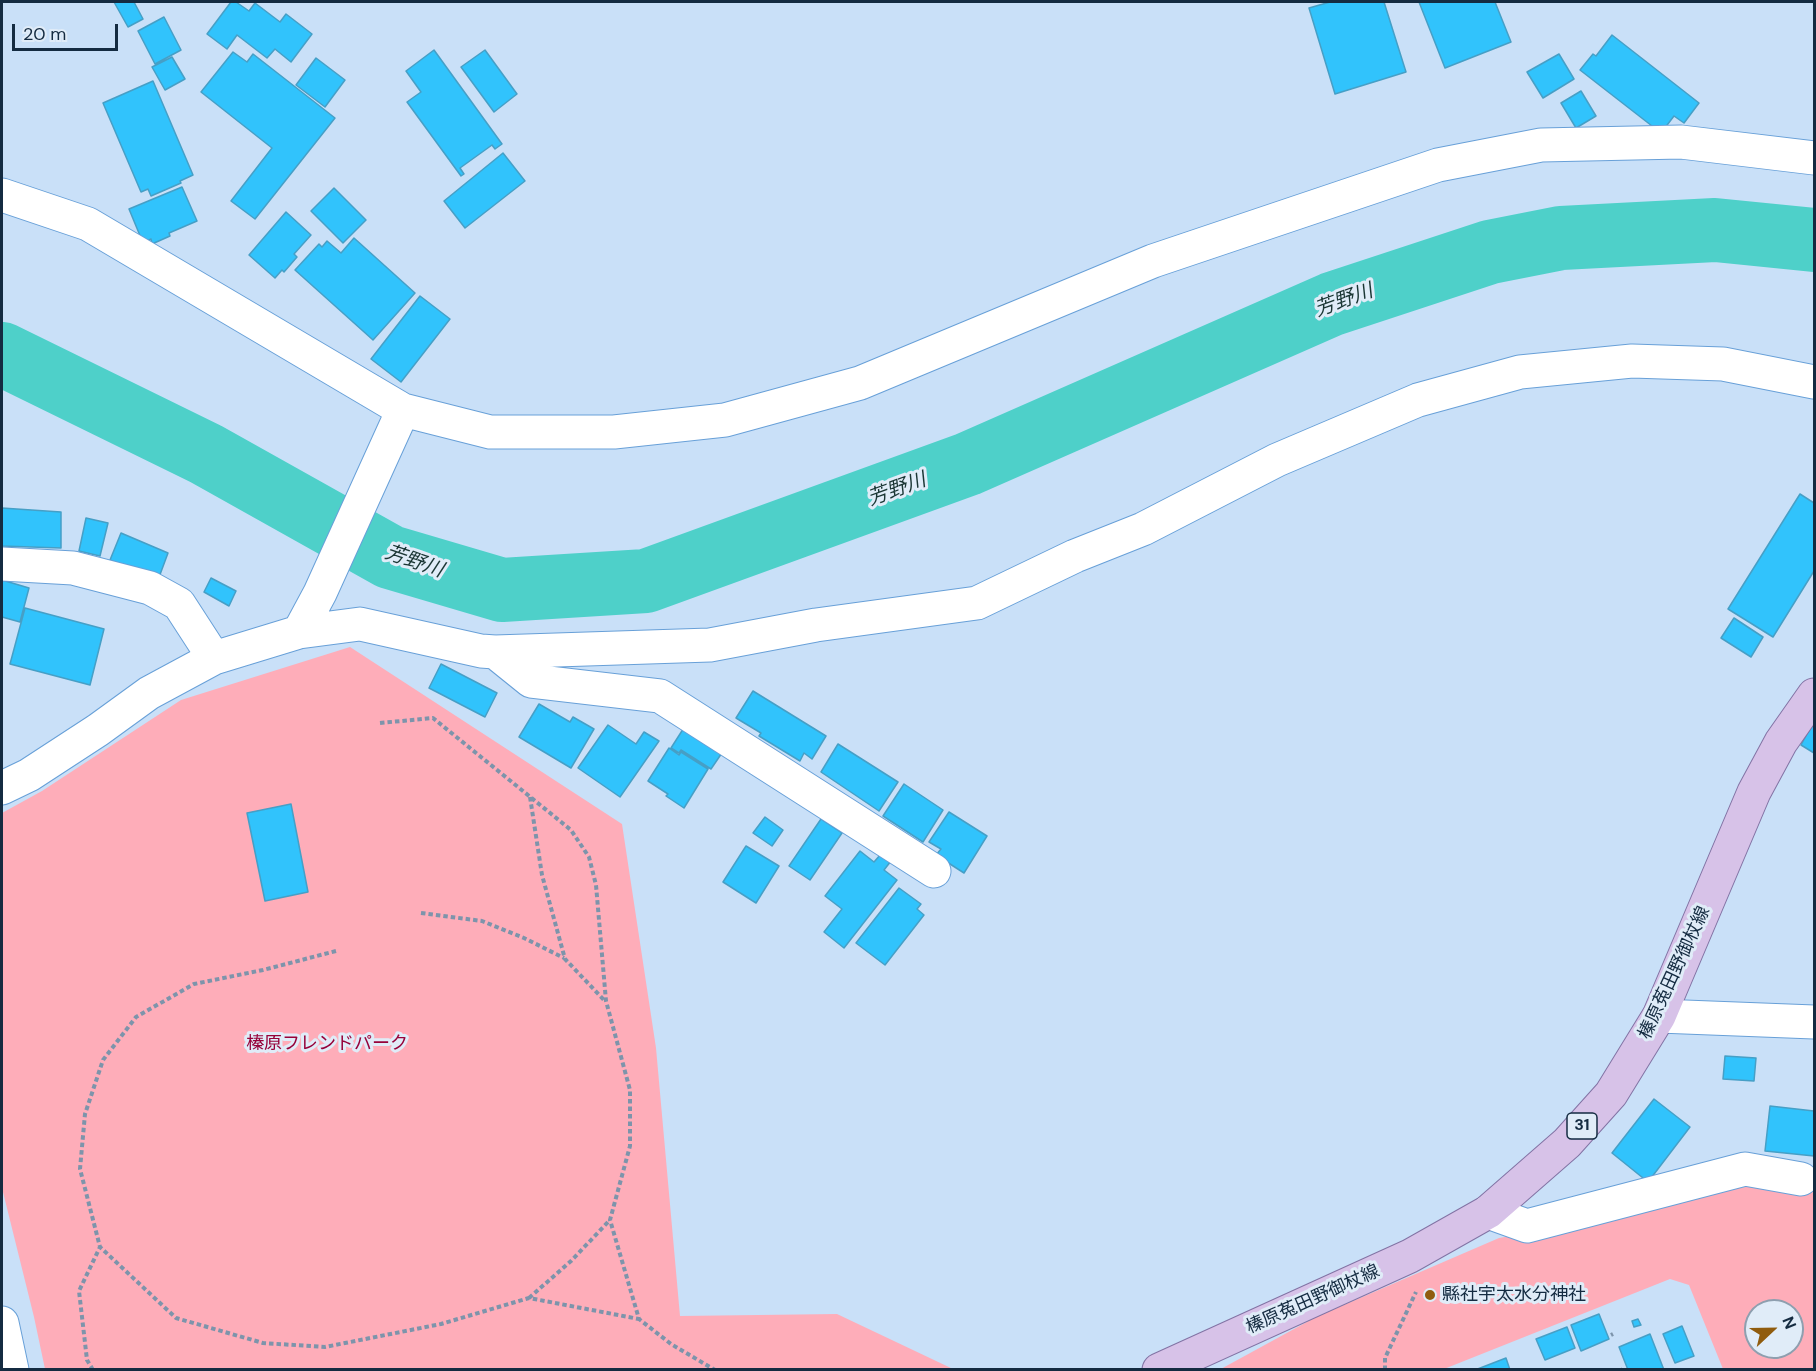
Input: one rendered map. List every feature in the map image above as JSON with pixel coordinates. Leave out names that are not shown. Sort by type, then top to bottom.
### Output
[{"type":"main road","name":"榛原菟田野御杖線","points":[[1159,1370],[1410,1256],[1488,1212],[1567,1143],[1611,1094],[1659,1016],[1754,792],[1780,742],[1815,695]]},
{"type":"street","points":[[2,195],[88,224],[397,425],[490,432],[614,432],[725,420],[860,383],[1153,261],[1438,165],[1541,145],[1670,142],[1815,158]]},
{"type":"street","points":[[2,788],[29,775],[98,730],[148,693],[214,658],[299,632],[360,624],[495,652],[710,645],[816,625],[977,603],[1075,556],[1143,529],[1277,460],[1407,404],[1520,372],[1632,361],[1712,363],[1815,382]]},
{"type":"street","points":[[299,632],[320,593],[397,425]]},
{"type":"street","points":[[2,564],[73,568],[150,588],[178,604],[214,658]]},
{"type":"street","points":[[495,652],[531,681],[660,696],[934,871]]},
{"type":"street","points":[[1659,1016],[1815,1022]]},
{"type":"street","points":[[1488,1212],[1527,1226],[1745,1169],[1801,1179]]},
{"type":"street","points":[[2,1323],[12,1370]]},
{"type":"path","points":[[336,951],[263,970],[194,984],[136,1017],[103,1059],[85,1114],[80,1169],[100,1247],[176,1318],[263,1343],[325,1347],[441,1324],[529,1298],[571,1261],[610,1220],[630,1146],[630,1090],[606,1001],[596,885],[589,857],[571,830],[433,718],[380,723]]},
{"type":"path","points":[[530,797],[542,875],[565,959]]},
{"type":"path","points":[[421,914],[482,921],[524,938],[565,959],[606,1001]]},
{"type":"path","points":[[610,1220],[639,1319]]},
{"type":"path","points":[[93,1370],[87,1360],[79,1291],[100,1247]]},
{"type":"path","points":[[1385,1370],[1385,1358],[1417,1291],[1410,1256]]},
{"type":"path","points":[[529,1298],[639,1319],[671,1344],[715,1370]]},
{"type":"green space","name":"榛原フレンドパーク","points":[[350,647],[622,824],[656,1048],[680,1316],[837,1314],[953,1369],[45,1369],[2,1188],[2,813],[42,791],[181,700]]},
{"type":"green space","points":[[1814,1178],[1814,1369],[1723,1369],[1689,1285],[1670,1279],[1444,1369],[1219,1370],[1316,1317],[1499,1238],[1585,1223],[1738,1188]]},
{"type":"building","points":[[114,2],[134,2],[143,19],[128,27]]},
{"type":"building","points":[[231,2],[236,2],[249,11],[255,3],[280,22],[286,14],[312,34],[291,62],[275,49],[267,58],[237,35],[227,49],[207,34]]},
{"type":"building","points":[[1330,2],[1384,2],[1406,72],[1335,94],[1309,8]]},
{"type":"building","points":[[1419,2],[1495,2],[1511,42],[1445,68]]},
{"type":"building","points":[[164,17],[181,50],[155,64],[138,31]]},
{"type":"building","points":[[1612,35],[1699,103],[1684,123],[1674,116],[1661,133],[1580,70],[1593,54],[1596,56]]},
{"type":"building","points":[[434,50],[502,144],[495,149],[492,145],[460,168],[464,174],[461,176],[407,102],[421,92],[406,71]]},
{"type":"building","points":[[485,50],[517,94],[494,112],[461,67]]},
{"type":"building","points":[[233,52],[247,62],[253,54],[335,118],[255,219],[231,201],[272,148],[201,92]]},
{"type":"building","points":[[1559,54],[1574,79],[1543,98],[1527,72]]},
{"type":"building","points":[[172,57],[185,79],[165,90],[152,67]]},
{"type":"building","points":[[316,58],[345,80],[325,107],[296,85]]},
{"type":"building","points":[[153,81],[193,175],[151,196],[148,189],[141,192],[103,103]]},
{"type":"building","points":[[1581,91],[1596,116],[1576,128],[1561,103]]},
{"type":"building","points":[[503,153],[525,181],[465,228],[444,201]]},
{"type":"building","points":[[182,187],[197,221],[169,233],[170,236],[152,244],[151,239],[143,243],[129,209]]},
{"type":"building","points":[[334,188],[366,220],[343,243],[311,211]]},
{"type":"building","points":[[286,212],[311,235],[294,254],[297,257],[284,272],[282,270],[275,278],[249,255]]},
{"type":"building","points":[[354,238],[415,293],[373,340],[295,270],[319,244],[322,247],[327,241],[341,253]]},
{"type":"building","points":[[420,296],[450,319],[401,382],[371,359]]},
{"type":"building","points":[[1800,494],[1814,503],[1814,571],[1773,637],[1728,609]]},
{"type":"building","points":[[2,508],[61,512],[61,548],[2,546]]},
{"type":"building","points":[[86,518],[108,523],[100,556],[79,551]]},
{"type":"building","points":[[121,533],[168,553],[158,580],[110,560]]},
{"type":"building","points":[[211,578],[236,591],[229,606],[204,592]]},
{"type":"building","points":[[2,580],[29,588],[20,622],[2,617]]},
{"type":"building","points":[[25,608],[104,629],[90,685],[10,664]]},
{"type":"building","points":[[1734,618],[1763,637],[1751,657],[1721,638]]},
{"type":"building","points":[[441,664],[497,693],[485,717],[429,688]]},
{"type":"building","points":[[753,691],[826,736],[812,759],[804,753],[800,761],[759,736],[761,733],[736,718]]},
{"type":"building","points":[[539,704],[570,722],[573,717],[594,729],[571,768],[519,737]]},
{"type":"building","points":[[1814,721],[1814,753],[1801,745]]},
{"type":"building","points":[[687,723],[726,747],[711,769],[681,750],[679,753],[671,748]]},
{"type":"building","points":[[608,725],[636,744],[644,732],[659,741],[620,797],[578,768]]},
{"type":"building","points":[[838,744],[898,782],[879,811],[821,772]]},
{"type":"building","points":[[669,748],[679,755],[681,752],[708,769],[684,808],[648,781]]},
{"type":"building","points":[[904,784],[943,810],[923,842],[883,816]]},
{"type":"building","points":[[291,804],[308,892],[265,901],[247,813]]},
{"type":"building","points":[[949,812],[987,836],[964,873],[936,855],[941,849],[929,842]]},
{"type":"building","points":[[765,817],[783,830],[772,846],[753,833]]},
{"type":"building","points":[[821,819],[842,833],[810,880],[789,866]]},
{"type":"building","points":[[746,846],[779,866],[756,903],[723,882]]},
{"type":"building","points":[[860,851],[874,862],[881,854],[891,861],[884,870],[897,880],[844,948],[824,932],[842,909],[825,896]]},
{"type":"building","points":[[899,888],[921,904],[917,909],[924,915],[885,965],[856,943]]},
{"type":"building","points":[[1725,1056],[1756,1058],[1754,1081],[1723,1079]]},
{"type":"building","points":[[1654,1099],[1690,1127],[1648,1182],[1612,1153]]},
{"type":"building","points":[[1770,1106],[1814,1111],[1814,1156],[1765,1151]]},
{"type":"building","points":[[1599,1314],[1609,1339],[1581,1351],[1571,1325]]},
{"type":"building","points":[[1638,1319],[1641,1325],[1634,1327],[1632,1321]]},
{"type":"building","points":[[1682,1326],[1694,1356],[1675,1363],[1663,1334]]},
{"type":"building","points":[[1567,1327],[1575,1348],[1545,1360],[1536,1339]]},
{"type":"building","points":[[1650,1334],[1664,1370],[1628,1370],[1619,1347]]},
{"type":"building","points":[[1506,1358],[1510,1370],[1475,1370]]},
{"type":"waterway","name":"芳野川","points":[[2,354],[206,454],[390,557],[502,590],[646,581],[968,464],[1332,304],[1490,252],[1561,238],[1715,230],[1814,240]]},
{"type":"place","name":"縣社宇太水分神社","points":[[1430,1295]]}]
